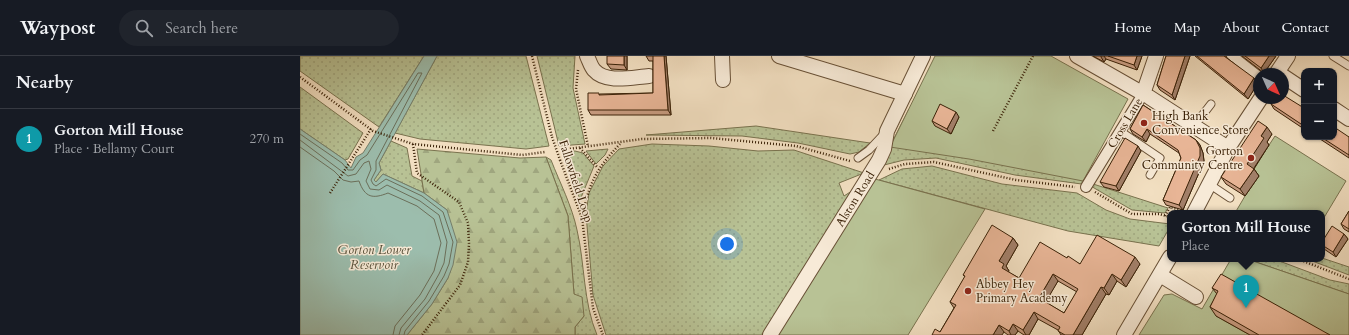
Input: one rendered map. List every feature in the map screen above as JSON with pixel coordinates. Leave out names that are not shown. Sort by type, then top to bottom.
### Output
[{"type":"street","points":[[587,56],[593,70],[601,76],[613,78],[649,76]]},
{"type":"street","points":[[722,56],[723,80]]},
{"type":"street","points":[[779,56],[905,94]]},
{"type":"street","name":"Alston Road","points":[[770,335],[879,160],[884,149],[887,131],[923,56]]},
{"type":"street","points":[[1077,56],[1142,94],[1228,148]]},
{"type":"street","name":"Cross Lane","points":[[1086,187],[1142,94],[1156,56]]},
{"type":"street","points":[[1232,56],[1253,72]]},
{"type":"street","points":[[1282,68],[1288,56]]},
{"type":"street","points":[[1289,80],[1301,88]]},
{"type":"street","points":[[1190,210],[1209,184],[1228,148],[1257,104]]},
{"type":"street","points":[[1337,111],[1349,118]]},
{"type":"street","points":[[1124,335],[1167,262]]},
{"type":"street","points":[[1160,275],[1196,297]]},
{"type":"lane","points":[[1336,57],[1349,66]]},
{"type":"lane","points":[[1194,126],[1211,104]]},
{"type":"lane","points":[[858,158],[870,150],[887,131]]},
{"type":"lane","points":[[1120,131],[1160,158],[1150,175]]},
{"type":"lane","points":[[1209,184],[1230,198]]},
{"type":"path","name":"Fallowfield Loop","points":[[532,56],[552,137],[582,218],[593,308],[603,335]]},
{"type":"path","points":[[993,131],[1033,56]]},
{"type":"path","points":[[578,68],[576,89],[588,146]]},
{"type":"path","points":[[300,77],[372,130],[413,144],[522,155],[545,152]]},
{"type":"path","points":[[330,193],[372,130]]},
{"type":"path","points":[[561,150],[642,139],[711,138],[796,146],[848,161],[858,158]]},
{"type":"path","points":[[582,218],[586,198],[598,168],[620,143]]},
{"type":"path","points":[[413,144],[417,174],[460,202],[468,222],[468,262],[460,285],[422,335]]},
{"type":"path","points":[[580,147],[598,168]]},
{"type":"path","points":[[882,171],[905,164],[934,162],[1016,180],[1086,187],[1132,214],[1166,216]]},
{"type":"path","points":[[1169,210],[1170,207],[1181,210]]},
{"type":"path","points":[[1306,262],[1349,279]]},
{"type":"green space","points":[[300,56],[424,56],[379,127],[300,71]]},
{"type":"green space","points":[[437,56],[526,56],[549,146],[526,149],[420,139],[395,133]]},
{"type":"green space","points":[[537,56],[575,56],[573,88],[585,144],[559,146]]},
{"type":"green space","points":[[935,56],[1051,56],[1128,99],[1083,181],[969,159],[890,147]]},
{"type":"green space","points":[[300,87],[363,133],[348,159],[345,160],[300,129]]},
{"type":"green space","points":[[909,109],[1090,183],[1168,208],[1165,213],[1132,210],[1089,185],[1015,175],[936,158],[904,160],[880,166]]},
{"type":"green space","points":[[756,126],[870,143],[859,152],[850,154],[798,143],[742,136],[646,135]]},
{"type":"green space","points":[[1275,136],[1346,181],[1325,216],[1325,210],[1237,210],[1245,196],[1252,171]]},
{"type":"green space","points":[[391,141],[407,148],[412,176],[422,181],[424,193],[383,174],[376,182],[374,180],[381,170],[379,163]]},
{"type":"green space","points":[[652,144],[709,146],[758,151],[794,150],[864,173],[839,183],[844,196],[858,187],[765,335],[606,335],[593,295],[586,214],[589,193],[603,166],[619,149]]},
{"type":"green space","points":[[417,149],[520,158],[546,157],[568,216],[574,294],[582,297],[584,316],[575,327],[575,335],[407,335],[432,304],[448,278],[447,210],[424,193]]},
{"type":"green space","points":[[608,149],[605,155],[596,164],[586,151]]},
{"type":"green space","points":[[575,151],[583,153],[594,166],[580,200],[562,152]]},
{"type":"green space","points":[[546,157],[551,160],[575,221],[580,243],[589,309],[597,335],[575,335],[575,327],[584,316],[574,294],[568,216]]},
{"type":"green space","points":[[932,166],[1002,184],[1077,193],[1106,210],[1130,219],[1167,224],[1167,232],[1159,246],[1068,231],[879,180],[902,169]]},
{"type":"green space","points":[[875,179],[985,209],[908,335],[774,335]]},
{"type":"green space","points":[[1325,259],[1349,267],[1349,275],[1315,262],[1325,262]]},
{"type":"green space","points":[[1229,262],[1256,262],[1349,294],[1349,335],[1320,335],[1216,316],[1250,335],[1139,335],[1164,295],[1172,294],[1202,309]]},
{"type":"green space","points":[[1256,262],[1282,262],[1330,280],[1349,284],[1349,294]]},
{"type":"water","name":"Gorton Lower Reservoir","points":[[424,56],[437,56],[379,163],[381,170],[374,180],[376,182],[383,174],[424,193],[447,210],[457,242],[453,265],[448,278],[432,304],[407,335],[300,335],[300,129],[345,160],[351,168],[356,157],[363,153]]},
{"type":"building","points":[[607,56],[624,56],[624,65],[607,64]]},
{"type":"building","points":[[653,56],[664,56],[668,110],[588,110],[588,93],[599,93],[599,95],[653,93]]},
{"type":"building","points":[[1108,56],[1137,56],[1134,65]]},
{"type":"building","points":[[1166,56],[1185,56],[1172,95],[1157,85]]},
{"type":"building","points":[[1197,56],[1224,56],[1253,77],[1244,94]]},
{"type":"building","points":[[1245,56],[1269,56],[1261,68]]},
{"type":"building","points":[[1289,99],[1301,106],[1301,124],[1271,104],[1289,104]]},
{"type":"building","points":[[940,104],[956,112],[947,129],[932,121]]},
{"type":"building","points":[[1143,105],[1196,140],[1200,148],[1200,156],[1179,205],[1163,200],[1181,158],[1178,150],[1147,129],[1142,137],[1130,129]]},
{"type":"building","points":[[1258,121],[1267,127],[1261,136],[1264,138],[1247,164],[1254,169],[1240,189],[1221,177]]},
{"type":"building","points":[[1337,129],[1349,137],[1349,155],[1326,140],[1337,140]]},
{"type":"building","points":[[1125,138],[1138,146],[1116,186],[1100,182]]},
{"type":"building","points":[[1349,211],[1349,229],[1341,224]]},
{"type":"building","points":[[992,225],[1013,238],[999,261],[1004,264],[1002,268],[1019,278],[1040,242],[1067,258],[1068,256],[1080,264],[1097,235],[1135,257],[1121,280],[1112,274],[1104,288],[1101,287],[1073,335],[1065,335],[1058,331],[1060,327],[1034,312],[1023,330],[1013,324],[1009,331],[999,325],[993,335],[932,335],[935,329],[940,332],[956,305],[950,302],[965,276],[963,275]],"holes":[[[1053,274],[1078,289],[1064,313],[1039,298]]]},
{"type":"building","points":[[1332,226],[1344,234],[1333,252],[1325,247],[1325,237]]},
{"type":"building","points":[[1221,274],[1330,335],[1259,335],[1210,307],[1218,291],[1212,288]]},
{"type":"place","name":"High Bank Convenience Store","points":[[1144,123]]},
{"type":"place","name":"Gorton Community Centre","points":[[1251,158]]},
{"type":"place","name":"Abbey Hey Primary Academy","points":[[968,291]]},
{"type":"place","name":"Gorton Mill House","points":[[1246,308]]}]
